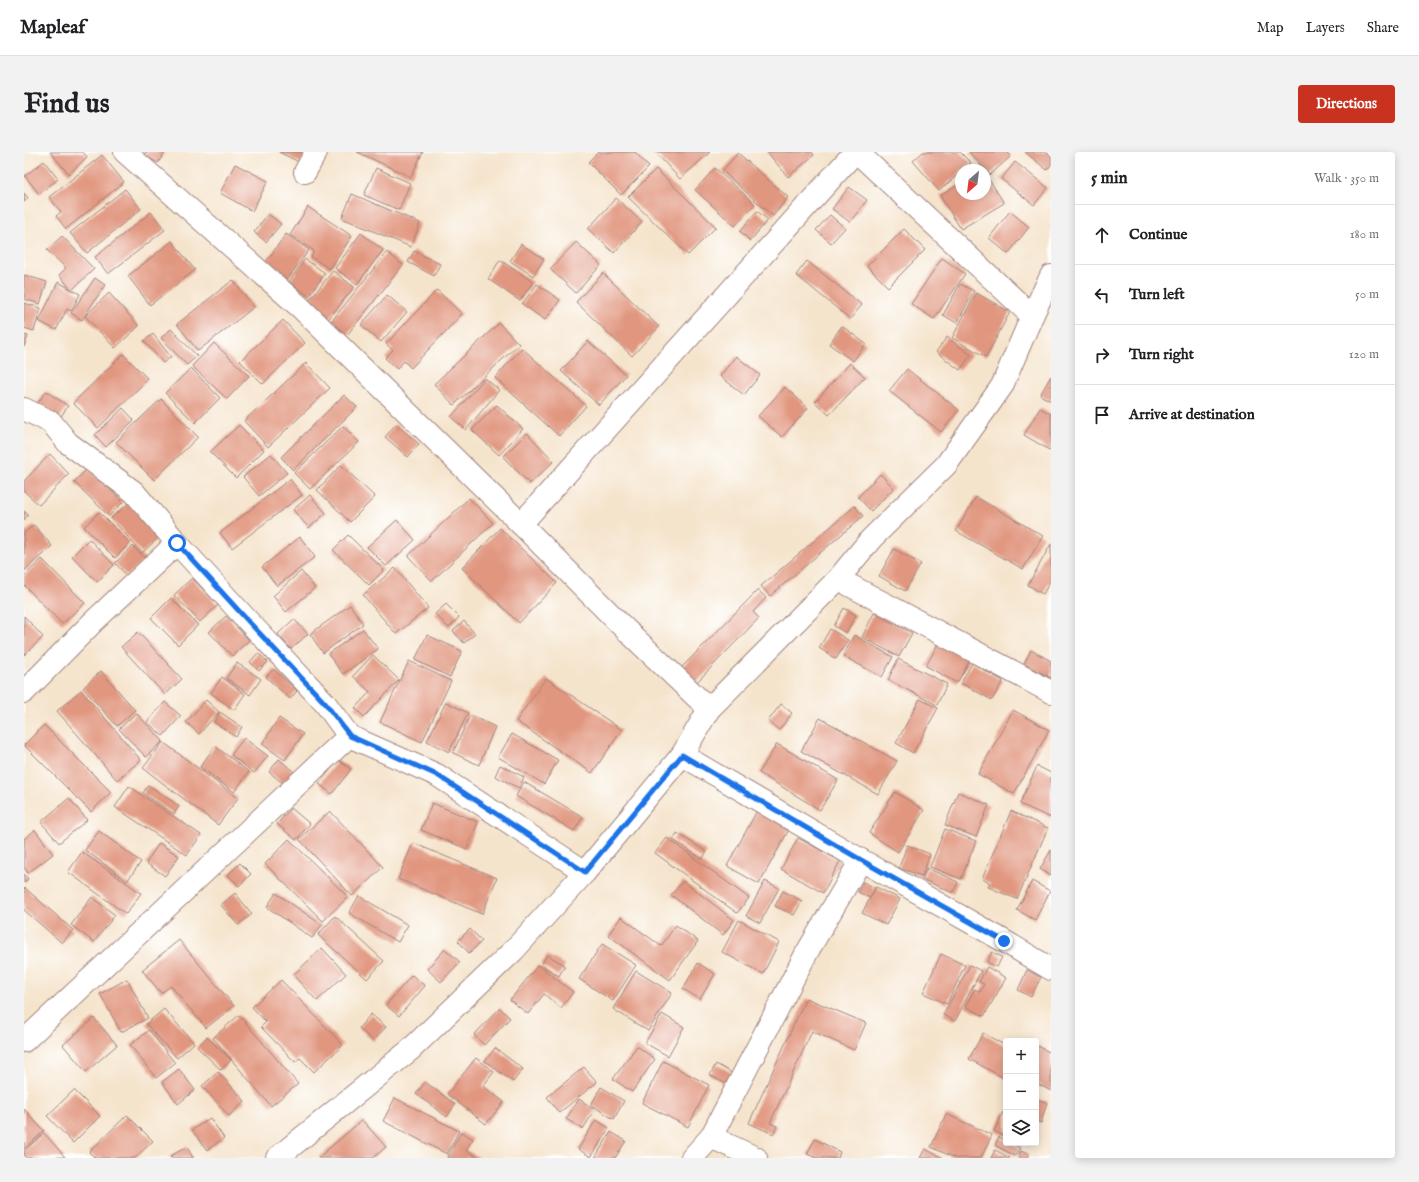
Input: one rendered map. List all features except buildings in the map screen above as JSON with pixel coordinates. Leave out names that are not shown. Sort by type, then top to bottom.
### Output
[{"type":"street","points":[[125,152],[300,308],[521,524],[620,624],[709,709]]},
{"type":"street","points":[[305,172],[316,152]]},
{"type":"street","points":[[521,524],[856,152],[1032,316]]},
{"type":"street","points":[[277,1158],[410,1050],[513,951],[585,872],[682,755],[709,709],[838,579],[871,540],[946,465],[1002,386],[1051,276]]},
{"type":"street","points":[[24,409],[51,422],[68,443],[134,492],[177,543],[325,703],[350,736],[437,775],[585,872]]},
{"type":"street","points":[[24,692],[93,622],[177,543]]},
{"type":"street","points":[[838,579],[1051,692]]},
{"type":"street","points":[[24,1041],[350,736]]},
{"type":"street","points":[[682,755],[1051,969]]},
{"type":"street","points":[[692,1158],[711,1137],[806,954],[861,860]]},
{"type":"street","points":[[711,1137],[756,1158]]},
{"type":"route","points":[[177,543],[325,703],[350,736],[437,775],[585,872],[682,755],[861,860],[1004,941]]}]
